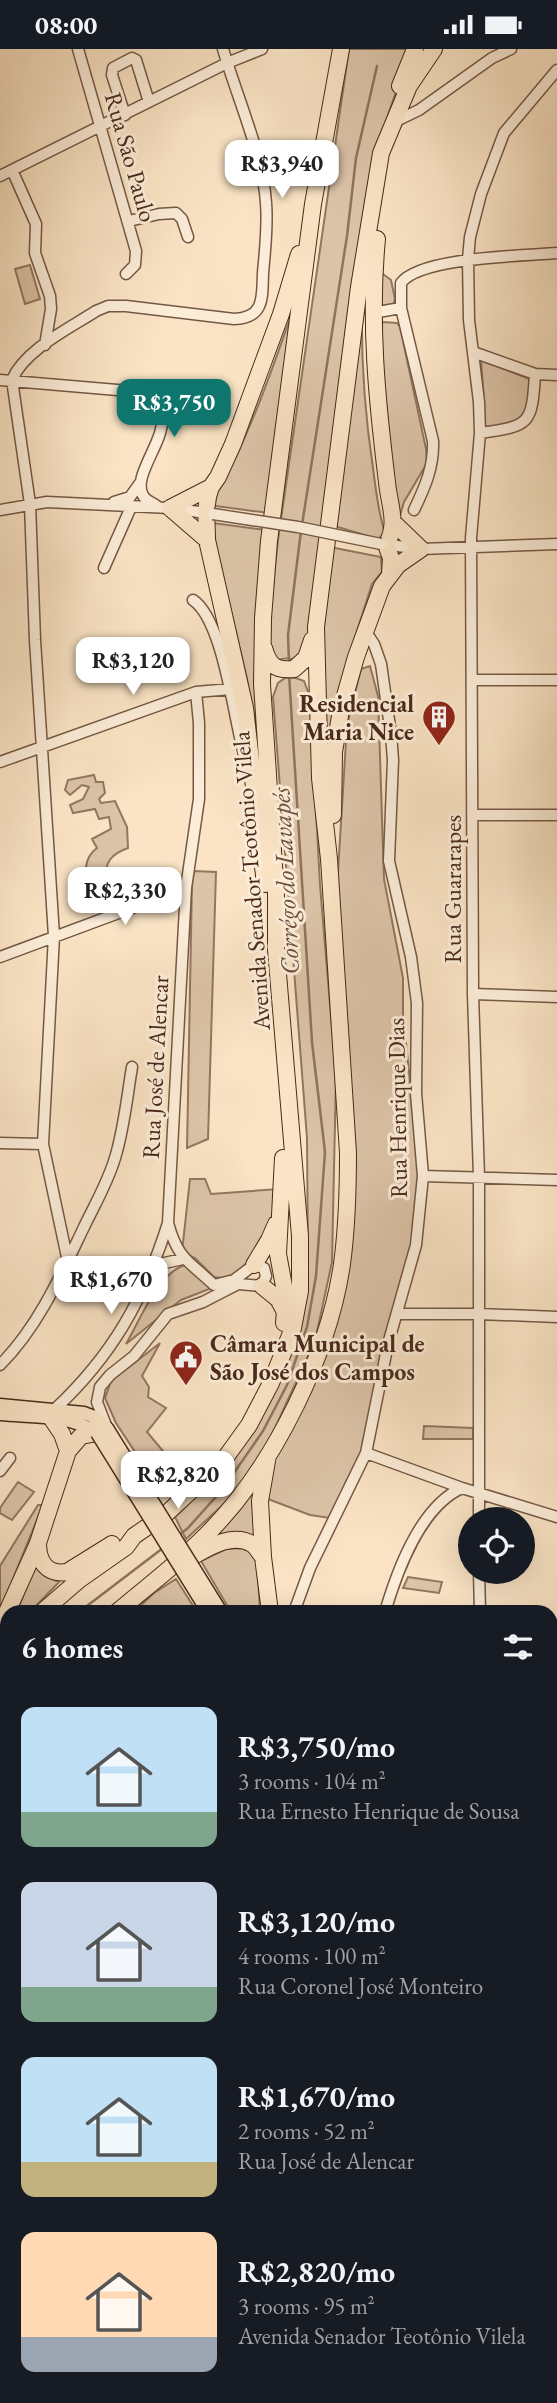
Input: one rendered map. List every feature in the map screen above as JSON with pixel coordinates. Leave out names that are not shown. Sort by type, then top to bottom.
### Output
[{"type":"highway","name":"Avenida Senador Teotônio Vilela","points":[[51,1605],[79,1580],[126,1547],[134,1536],[166,1514],[223,1461],[249,1425],[282,1357],[293,1328],[300,1291],[300,1236],[276,950],[276,895],[262,684],[262,643],[269,541],[313,204],[341,49]]},
{"type":"highway","points":[[394,120],[397,93],[415,49]]},
{"type":"highway","points":[[125,1605],[212,1529],[267,1458],[289,1417],[322,1343],[341,1266],[348,1189],[348,1153],[329,859],[320,778],[316,627],[356,313],[380,162],[394,120],[410,86],[434,49]]},
{"type":"highway","points":[[329,859],[333,827],[334,752],[341,710],[356,657],[378,596],[390,575],[398,565],[421,548],[394,523],[380,431],[372,313],[382,191],[380,162]]},
{"type":"highway","points":[[276,950],[264,879],[254,780],[240,684],[206,540],[210,513],[206,501],[233,444],[281,314],[313,204]]},
{"type":"highway","points":[[206,540],[165,508],[211,487]]},
{"type":"highway","points":[[390,575],[391,558],[383,545],[394,523]]},
{"type":"highway","points":[[262,643],[269,663],[276,669],[289,670],[297,667],[306,658],[316,627]]},
{"type":"highway","points":[[282,1357],[286,1297],[278,1254],[282,1205],[282,1101],[287,1079]]},
{"type":"highway","points":[[254,1265],[270,1240],[282,1205]]},
{"type":"highway","points":[[262,1286],[278,1299],[285,1312]]},
{"type":"highway","points":[[53,1414],[68,1451]]},
{"type":"highway","points":[[10,1605],[38,1543],[68,1451],[81,1436],[102,1430]]},
{"type":"highway","points":[[267,1458],[260,1501],[268,1605]]},
{"type":"highway","points":[[38,1543],[44,1566],[52,1572],[60,1573],[67,1572],[116,1542],[134,1536]]},
{"type":"highway","points":[[168,1569],[218,1543],[234,1540],[252,1544],[263,1557]]},
{"type":"main road","points":[[0,1405],[53,1414],[102,1430],[216,1605]]},
{"type":"main road","points":[[0,1414],[53,1414]]},
{"type":"main road","points":[[102,1430],[204,1605]]},
{"type":"street","name":"Rua São Paulo","points":[[78,49],[129,221],[136,255],[134,268],[126,274]]},
{"type":"street","points":[[68,1262],[43,1144],[54,936],[35,640],[30,504],[12,380],[21,363],[96,311],[108,306],[234,319],[248,318],[257,311],[260,305],[265,255],[266,204],[257,158],[223,49]]},
{"type":"street","points":[[0,176],[227,63],[262,49]]},
{"type":"street","points":[[394,120],[419,110],[492,58],[511,49]]},
{"type":"street","points":[[125,115],[112,75],[116,65],[132,58],[136,60],[149,102]]},
{"type":"street","name":"Rua Guararapes","points":[[479,1507],[480,1314],[473,994],[472,547],[480,433],[469,320],[468,259],[470,237],[481,194],[501,139],[509,124],[557,70]]},
{"type":"street","points":[[12,170],[36,224],[35,253],[50,296],[51,309],[45,345]]},
{"type":"street","points":[[129,221],[176,213],[181,216],[188,237]]},
{"type":"street","points":[[414,510],[430,475],[433,441],[401,309],[402,280],[410,275],[468,259],[557,253]]},
{"type":"street","points":[[372,313],[401,309]]},
{"type":"street","points":[[473,352],[536,374],[557,375]]},
{"type":"street","points":[[480,433],[514,428],[524,422],[532,410],[536,374]]},
{"type":"street","points":[[0,380],[199,397]]},
{"type":"street","points":[[145,392],[161,412]]},
{"type":"street","points":[[101,504],[130,497],[140,483],[159,436],[161,412],[169,394]]},
{"type":"street","points":[[140,483],[143,496],[165,508]]},
{"type":"street","points":[[0,510],[30,504],[101,504],[165,508],[298,527],[383,545],[421,548],[557,544]]},
{"type":"street","points":[[104,568],[131,507]]},
{"type":"street","points":[[193,600],[208,616],[231,689],[244,757],[254,780]]},
{"type":"street","name":"Rua Henrique Dias","points":[[297,1605],[310,1568],[366,1453],[388,1344],[416,1244],[422,1176],[416,1093],[417,1003],[411,957],[389,861],[393,760],[391,734],[379,656],[366,632]]},
{"type":"street","points":[[356,657],[369,653],[379,656]]},
{"type":"street","points":[[473,680],[557,680]]},
{"type":"street","points":[[0,762],[196,692],[231,689]]},
{"type":"street","name":"Rua José de Alencar","points":[[53,1414],[105,1356],[144,1290],[168,1223],[186,888],[199,787],[196,692]]},
{"type":"street","points":[[473,815],[557,815]]},
{"type":"street","points":[[0,957],[186,888]]},
{"type":"street","points":[[473,994],[557,997]]},
{"type":"street","points":[[0,1365],[16,1349],[68,1262],[116,1157],[132,1067]]},
{"type":"street","points":[[0,1143],[43,1144]]},
{"type":"street","points":[[422,1176],[557,1180]]},
{"type":"street","points":[[102,1430],[97,1398],[100,1387],[110,1375],[134,1356],[168,1314],[238,1284],[262,1286],[266,1276],[265,1270],[254,1265],[234,1280],[214,1285],[183,1259],[168,1223]]},
{"type":"street","points":[[155,1265],[183,1259]]},
{"type":"street","points":[[398,1314],[557,1317]]},
{"type":"street","points":[[105,1356],[104,1365],[110,1375]]},
{"type":"street","points":[[366,1453],[479,1494],[557,1517]]},
{"type":"street","points":[[0,1471],[10,1458]]},
{"type":"street","points":[[387,1605],[400,1569],[431,1513],[451,1494],[462,1488]]},
{"type":"street","points":[[480,1584],[480,1605]]},
{"type":"shaded area","points":[[349,49],[420,49],[398,86],[374,156],[307,665],[286,659],[264,667],[278,540]]},
{"type":"shaded area","points":[[30,265],[40,299],[25,304],[15,269]]},
{"type":"shaded area","points":[[379,271],[391,280],[395,299],[393,305],[379,305]]},
{"type":"shaded area","points":[[301,288],[268,513],[216,506],[212,501],[251,423]]},
{"type":"shaded area","points":[[362,305],[368,428],[385,533],[378,539],[331,525]]},
{"type":"shaded area","points":[[383,322],[397,323],[400,327],[426,449],[427,463],[404,502],[398,522],[378,326]]},
{"type":"shaded area","points":[[481,360],[532,380],[527,417],[484,431]]},
{"type":"shaded area","points":[[213,523],[266,530],[268,818],[247,679],[212,530]]},
{"type":"shaded area","points":[[330,547],[381,557],[382,572],[372,584],[348,659],[326,764],[320,679]]},
{"type":"shaded area","points":[[370,666],[378,696],[384,879],[403,978],[403,1014],[420,1177],[413,1244],[364,1453],[330,1518],[310,1515],[268,1499],[271,1465],[343,1265],[338,872],[347,725],[361,669]]},
{"type":"shaded area","points":[[285,678],[304,681],[310,697],[320,885],[336,1077],[332,1262],[315,1341],[263,1454],[230,1498],[186,1539],[175,1517],[232,1460],[275,1384],[308,1260],[307,1138],[273,697],[278,683]]},
{"type":"shaded area","points":[[94,775],[96,782],[103,782],[105,793],[99,799],[101,803],[115,801],[127,827],[128,848],[110,859],[105,880],[87,890],[87,861],[97,848],[92,839],[111,829],[109,817],[99,819],[95,809],[73,813],[70,805],[83,799],[89,787],[82,785],[70,795],[65,790],[68,780]]},
{"type":"shaded area","points":[[194,871],[216,872],[208,1139],[187,1148],[192,882]]},
{"type":"shaded area","points":[[190,1179],[205,1179],[211,1194],[278,1189],[272,1217],[259,1247],[246,1265],[226,1279],[214,1277],[195,1258],[182,1252]]},
{"type":"shaded area","points":[[185,1265],[212,1288],[181,1300],[126,1344],[158,1287],[166,1277]]},
{"type":"shaded area","points":[[160,1343],[142,1376],[149,1387],[148,1397],[166,1408],[147,1432],[163,1451],[143,1464],[116,1423],[105,1398],[111,1381]]},
{"type":"shaded area","points":[[424,1426],[473,1428],[473,1439],[423,1439]]},
{"type":"shaded area","points":[[18,1482],[34,1492],[12,1520],[0,1513],[0,1508]]},
{"type":"shaded area","points":[[255,1483],[259,1541],[242,1532],[216,1537]]},
{"type":"shaded area","points":[[38,1505],[43,1505],[2,1605],[0,1605],[0,1566]]},
{"type":"shaded area","points":[[246,1548],[257,1559],[260,1605],[227,1605],[201,1561],[226,1549]]},
{"type":"shaded area","points":[[38,1557],[45,1576],[59,1582],[37,1605],[20,1605]]},
{"type":"shaded area","points":[[408,1577],[442,1582],[439,1593],[403,1588]]},
{"type":"shaded area","points":[[176,1579],[193,1605],[141,1605]]},
{"type":"waterway","name":"Corrégo do Lavapés","points":[[302,525],[347,236],[356,158],[377,66]]},
{"type":"waterway","name":"Corrégo do Lavapés","points":[[289,664],[288,635],[301,531]]},
{"type":"waterway","name":"Corrégo do Lavapés","points":[[179,1535],[222,1490],[263,1431],[287,1385],[307,1327],[316,1276],[325,1152],[312,1042],[289,674]]},
{"type":"waterway","name":"Corrégo do Lavapés","points":[[88,1605],[163,1548]]},
{"type":"place","name":"Residencial Maria Nice","points":[[439,747]]},
{"type":"place","name":"Câmara Municipal de São José dos Campos","points":[[186,1387]]}]
